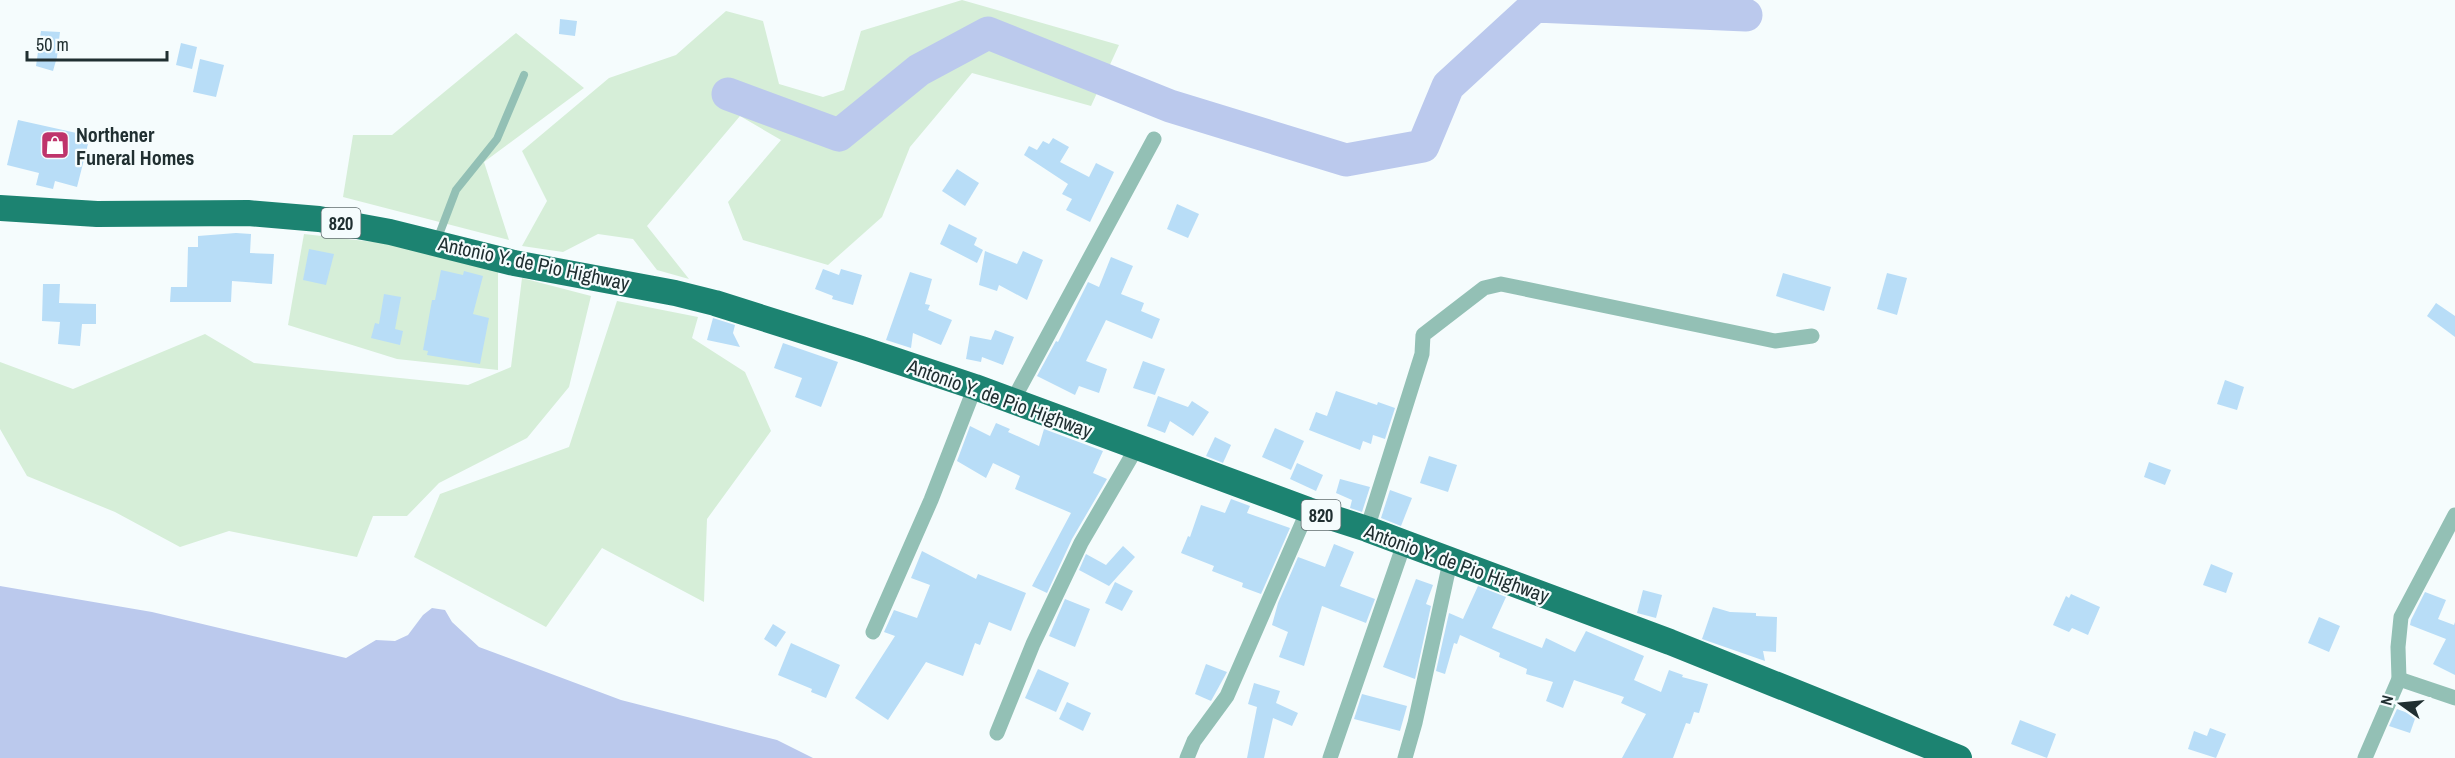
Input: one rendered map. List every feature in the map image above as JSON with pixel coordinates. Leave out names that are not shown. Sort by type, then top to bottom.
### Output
[{"type":"highway","name":"Antonio Y. de Pio Highway","points":[[0,208],[97,214],[248,213],[319,219],[437,242],[514,263],[675,293],[715,303],[975,387],[1367,530],[1670,642],[1959,758]]},
{"type":"street","points":[[1012,402],[1154,140]]},
{"type":"street","points":[[1367,530],[1422,354],[1423,334],[1484,288],[1501,284],[1775,341],[1812,336]]},
{"type":"street","points":[[873,632],[931,500],[975,387]]},
{"type":"street","points":[[997,733],[1033,644],[1081,543],[1137,447]]},
{"type":"street","points":[[1187,758],[1194,741],[1227,696],[1308,510]]},
{"type":"street","points":[[2365,758],[2399,679],[2398,647],[2401,617],[2455,515]]},
{"type":"street","points":[[1330,758],[1404,544]]},
{"type":"street","points":[[1405,758],[1415,723],[1450,562]]},
{"type":"street","points":[[2399,679],[2455,698]]},
{"type":"lane","points":[[437,242],[456,190],[497,139],[524,75]]},
{"type":"green space","points":[[962,0],[1119,45],[1091,106],[972,73],[910,147],[882,217],[828,265],[743,240],[728,202],[781,140],[740,116],[647,226],[689,279],[657,270],[633,239],[598,234],[563,252],[522,246],[547,201],[522,151],[609,78],[676,55],[726,11],[763,21],[779,84],[823,97],[844,90],[861,31]]},
{"type":"green space","points":[[516,33],[584,88],[484,162],[509,240],[343,197],[353,135],[392,135]]},
{"type":"green space","points":[[304,234],[400,245],[498,265],[498,370],[397,359],[288,325]]},
{"type":"green space","points":[[522,278],[591,296],[569,387],[527,438],[439,483],[407,516],[373,516],[357,557],[229,531],[180,547],[115,512],[27,476],[0,429],[0,362],[73,389],[205,334],[254,363],[468,385],[511,367]]},
{"type":"green space","points":[[617,301],[698,317],[692,338],[745,372],[771,431],[707,519],[704,602],[602,548],[546,627],[414,557],[440,494],[569,447]]},
{"type":"water","points":[[0,586],[152,612],[346,658],[376,640],[395,641],[408,635],[423,615],[432,608],[445,610],[452,622],[479,647],[621,700],[777,740],[813,758],[0,758]]},
{"type":"building","points":[[560,19],[577,21],[575,36],[559,34]]},
{"type":"building","points":[[41,31],[60,32],[53,71],[36,66]]},
{"type":"building","points":[[181,43],[197,47],[192,69],[176,65]]},
{"type":"building","points":[[200,59],[224,65],[216,97],[193,92]]},
{"type":"building","points":[[18,120],[90,136],[77,187],[55,181],[53,189],[36,185],[39,173],[7,165]]},
{"type":"building","points":[[1053,138],[1069,147],[1060,162],[1089,177],[1096,163],[1114,172],[1090,222],[1066,210],[1072,199],[1062,194],[1068,184],[1024,155],[1029,146],[1037,150],[1043,141],[1049,144]]},
{"type":"building","points":[[957,169],[979,183],[965,206],[942,191]]},
{"type":"building","points":[[1177,204],[1199,214],[1188,238],[1167,229]]},
{"type":"building","points":[[949,224],[977,238],[974,245],[983,250],[977,263],[940,244]]},
{"type":"building","points":[[251,234],[250,253],[274,254],[272,284],[232,281],[231,302],[170,302],[171,287],[187,287],[188,247],[198,247],[198,236]]},
{"type":"building","points":[[309,249],[334,254],[326,285],[303,280]]},
{"type":"building","points":[[985,251],[1017,264],[1023,251],[1043,260],[1027,300],[999,285],[997,291],[979,285]]},
{"type":"building","points":[[1111,257],[1133,266],[1121,294],[1144,303],[1141,311],[1160,319],[1152,339],[1106,320],[1086,361],[1107,369],[1099,393],[1079,386],[1075,395],[1037,376],[1056,341],[1058,342],[1088,282],[1099,287]]},
{"type":"building","points":[[823,269],[839,275],[841,269],[862,275],[853,305],[832,299],[833,296],[815,289]]},
{"type":"building","points":[[441,270],[463,275],[464,271],[483,276],[473,314],[489,318],[480,364],[427,355],[428,351],[423,350],[432,300],[435,300]]},
{"type":"building","points":[[910,272],[932,279],[925,304],[930,305],[928,310],[952,320],[941,345],[913,333],[911,348],[886,340]]},
{"type":"building","points":[[1783,273],[1831,287],[1824,311],[1776,296]]},
{"type":"building","points":[[1887,273],[1907,278],[1897,315],[1877,309]]},
{"type":"building","points":[[43,284],[60,284],[59,303],[96,304],[96,324],[82,324],[80,346],[58,344],[60,322],[42,321]]},
{"type":"building","points":[[384,294],[401,297],[395,329],[403,331],[400,345],[371,338],[375,323],[379,324]]},
{"type":"building","points":[[2436,303],[2455,316],[2455,337],[2427,316]]},
{"type":"building","points":[[713,318],[735,325],[733,333],[740,347],[707,340]]},
{"type":"building","points":[[995,330],[1014,337],[1003,365],[982,357],[981,362],[966,359],[970,336],[991,340]]},
{"type":"building","points":[[783,343],[838,362],[821,407],[795,397],[802,378],[774,368]]},
{"type":"building","points":[[1143,361],[1165,369],[1155,395],[1133,388]]},
{"type":"building","points":[[2225,380],[2244,387],[2237,410],[2217,404]]},
{"type":"building","points":[[1336,391],[1377,405],[1378,402],[1395,408],[1385,439],[1373,435],[1371,444],[1363,441],[1360,450],[1309,430],[1316,412],[1327,416]]},
{"type":"building","points":[[1158,396],[1188,407],[1192,401],[1209,412],[1193,436],[1170,421],[1165,433],[1147,426]]},
{"type":"building","points":[[996,423],[1010,429],[1008,432],[1039,446],[1044,429],[1103,451],[1093,473],[1107,479],[1072,539],[1047,593],[1032,586],[1071,513],[1015,489],[1020,476],[993,463],[986,478],[957,461],[970,426],[990,436]]},
{"type":"building","points":[[1275,428],[1304,441],[1291,470],[1262,457]]},
{"type":"building","points":[[1215,437],[1231,445],[1223,463],[1206,456]]},
{"type":"building","points":[[1429,456],[1457,465],[1448,492],[1420,483]]},
{"type":"building","points":[[2149,462],[2171,470],[2165,485],[2144,477]]},
{"type":"building","points":[[1297,463],[1323,475],[1316,491],[1290,479]]},
{"type":"building","points":[[1340,479],[1370,487],[1362,512],[1350,508],[1352,500],[1336,493]]},
{"type":"building","points":[[1390,490],[1412,498],[1401,526],[1381,518]]},
{"type":"building","points":[[1231,499],[1250,506],[1247,513],[1290,528],[1261,594],[1242,587],[1243,583],[1212,571],[1214,566],[1181,553],[1188,536],[1190,537],[1201,505],[1225,513]]},
{"type":"building","points":[[1334,544],[1354,552],[1340,586],[1375,599],[1366,623],[1322,606],[1304,666],[1279,657],[1288,632],[1272,625],[1278,603],[1298,557],[1325,567]]},
{"type":"building","points":[[1123,546],[1135,557],[1109,586],[1079,570],[1086,554],[1106,565]]},
{"type":"building","points":[[922,551],[976,579],[978,574],[1026,593],[1011,631],[989,622],[980,645],[975,643],[963,676],[926,662],[888,720],[855,698],[895,636],[884,632],[894,610],[917,618],[930,585],[911,578]]},
{"type":"building","points":[[2211,564],[2233,573],[2226,593],[2203,585]]},
{"type":"building","points":[[1416,579],[1433,585],[1426,604],[1431,606],[1415,679],[1383,667]]},
{"type":"building","points":[[1115,582],[1133,591],[1122,611],[1105,603]]},
{"type":"building","points":[[1478,586],[1506,597],[1492,628],[1542,648],[1546,638],[1575,652],[1586,631],[1644,656],[1634,680],[1661,692],[1669,670],[1683,675],[1682,677],[1708,684],[1699,713],[1694,712],[1690,724],[1686,723],[1673,758],[1622,758],[1646,714],[1621,703],[1624,697],[1574,680],[1563,708],[1546,701],[1553,682],[1526,674],[1527,669],[1499,657],[1500,653],[1460,635],[1457,644],[1454,643],[1445,674],[1436,671],[1449,613],[1463,619]]},
{"type":"building","points":[[1643,590],[1662,595],[1656,618],[1637,613]]},
{"type":"building","points":[[2425,592],[2446,600],[2438,619],[2454,625],[2455,622],[2455,675],[2433,664],[2446,639],[2410,625]]},
{"type":"building","points":[[2071,594],[2100,607],[2088,635],[2072,628],[2069,632],[2053,625],[2066,596],[2069,598]]},
{"type":"building","points":[[1065,599],[1090,609],[1075,647],[1049,636]]},
{"type":"building","points":[[1713,607],[1730,612],[1777,617],[1776,652],[1763,651],[1765,661],[1702,639]]},
{"type":"building","points":[[2319,617],[2340,626],[2329,652],[2308,643]]},
{"type":"building","points":[[773,624],[786,632],[776,647],[764,639]]},
{"type":"building","points":[[791,643],[840,665],[826,698],[811,692],[812,689],[778,675]]},
{"type":"building","points":[[1206,664],[1227,672],[1211,701],[1195,694]]},
{"type":"building","points":[[1038,669],[1069,683],[1056,712],[1025,698]]},
{"type":"building","points":[[1254,683],[1280,691],[1276,703],[1298,713],[1292,726],[1273,718],[1264,758],[1247,758],[1257,707],[1248,704]]},
{"type":"building","points":[[1362,694],[1407,706],[1400,731],[1354,719]]},
{"type":"building","points":[[1067,702],[1091,713],[1083,731],[1059,719]]},
{"type":"building","points":[[2397,709],[2416,716],[2410,733],[2389,726]]},
{"type":"building","points":[[2020,720],[2056,734],[2047,758],[2011,744]]},
{"type":"building","points":[[2210,728],[2226,734],[2216,758],[2188,749],[2194,731],[2207,736]]},
{"type":"waterway","points":[[728,94],[839,135],[919,70],[988,33],[1170,106],[1346,160],[1423,146],[1448,86],[1535,6],[1746,15]]},
{"type":"place","name":"Northener Funeral Homes","points":[[55,145]]}]
